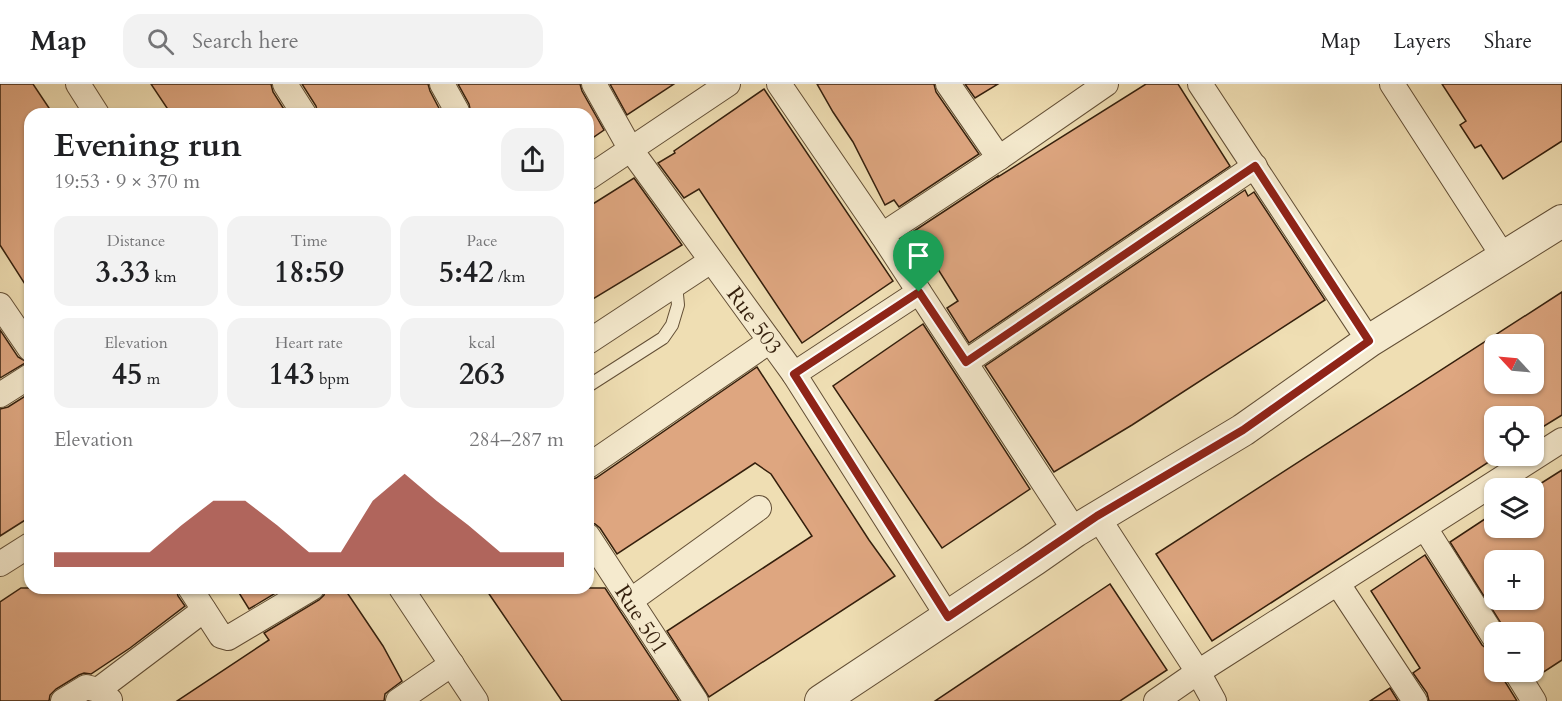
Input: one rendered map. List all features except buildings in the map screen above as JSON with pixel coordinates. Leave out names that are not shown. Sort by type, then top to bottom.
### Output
[{"type":"street","points":[[285,84],[300,108]]},
{"type":"street","points":[[442,84],[455,108]]},
{"type":"street","name":"Rue 503","points":[[594,84],[631,150],[794,374],[948,617]]},
{"type":"street","points":[[594,174],[728,84]]},
{"type":"street","points":[[779,84],[966,362],[1198,672],[1214,701]]},
{"type":"street","points":[[948,84],[999,158]]},
{"type":"street","points":[[882,235],[1106,84]]},
{"type":"street","points":[[1200,84],[1369,341]]},
{"type":"street","points":[[1393,84],[1503,256]]},
{"type":"street","points":[[82,86],[94,108]]},
{"type":"street","points":[[966,362],[1255,166]]},
{"type":"street","points":[[821,701],[1086,523],[1243,430],[1369,341],[1562,220]]},
{"type":"street","points":[[594,338],[711,261]]},
{"type":"street","points":[[794,374],[919,292]]},
{"type":"street","points":[[0,305],[24,341]]},
{"type":"street","points":[[594,462],[770,341]]},
{"type":"street","points":[[0,395],[24,379]]},
{"type":"street","points":[[1156,701],[1562,440]]},
{"type":"street","points":[[630,601],[759,508]]},
{"type":"street","points":[[1425,528],[1485,622]]},
{"type":"street","name":"Rue 501","points":[[594,545],[696,701]]},
{"type":"street","points":[[0,564],[24,549]]},
{"type":"street","points":[[1338,584],[1415,701]]},
{"type":"street","points":[[194,594],[221,636],[228,638],[302,594]]},
{"type":"street","points":[[408,594],[476,701]]},
{"type":"street","points":[[63,701],[86,687],[105,695],[204,610]]},
{"type":"street","points":[[398,701],[452,664]]},
{"type":"street","points":[[1522,682],[1534,701]]},
{"type":"lane","points":[[594,382],[663,338],[672,325],[678,305],[676,284]]},
{"type":"route","points":[[1255,166],[1369,341],[1243,430],[1097,516],[948,617],[794,374],[919,292],[966,362],[1255,166]]}]
